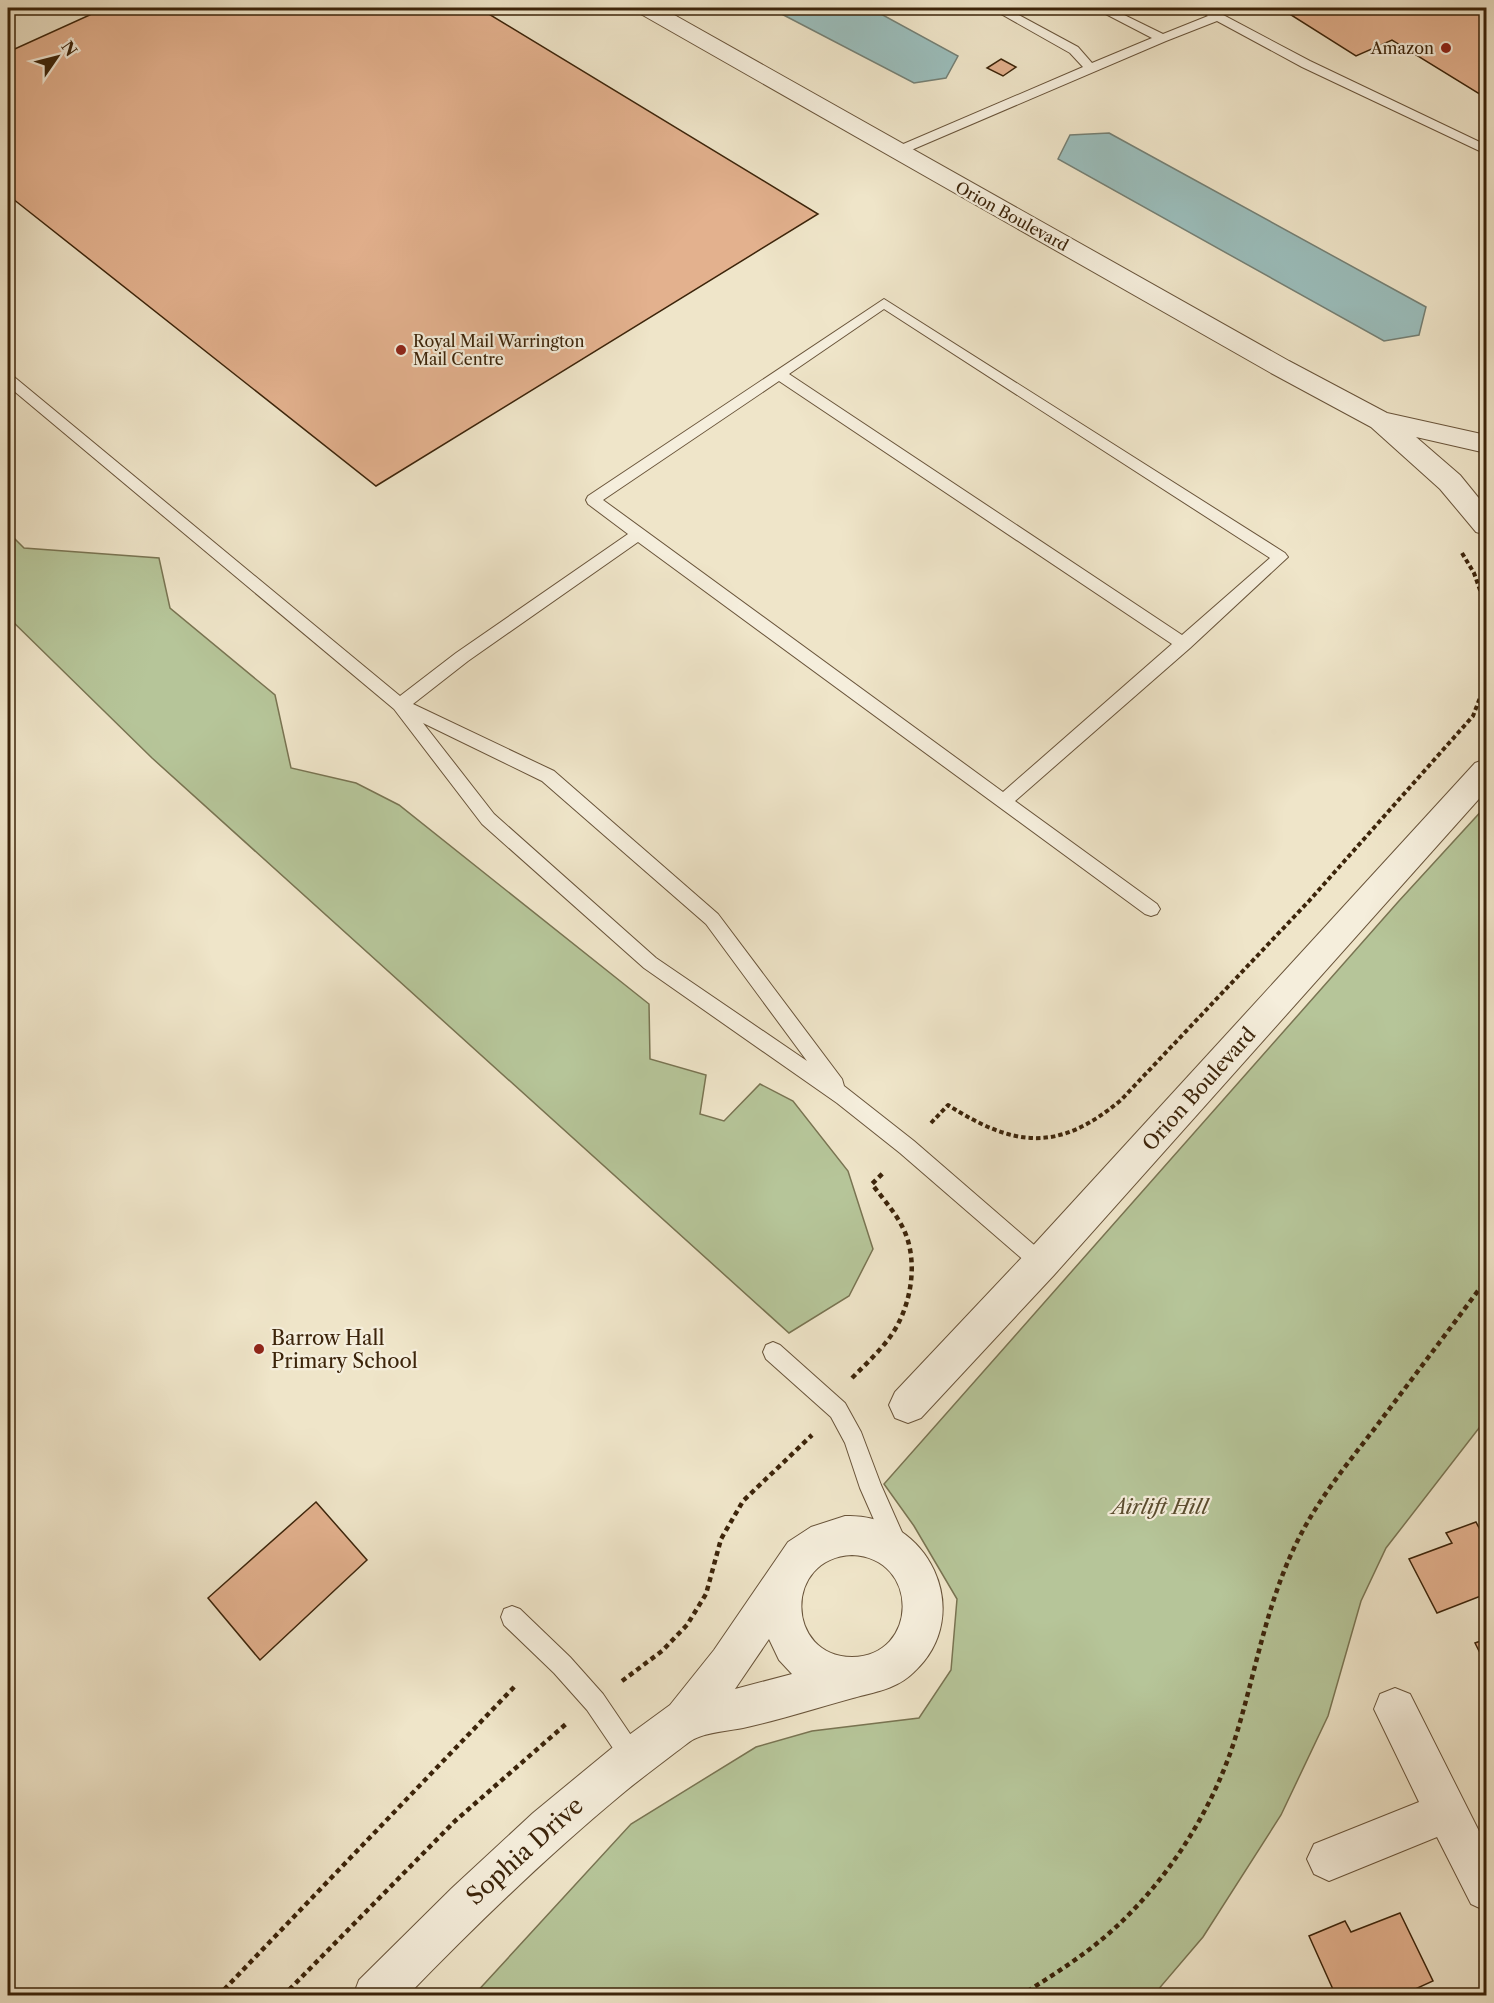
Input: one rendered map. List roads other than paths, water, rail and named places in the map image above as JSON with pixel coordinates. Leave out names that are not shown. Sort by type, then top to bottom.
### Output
[{"type":"street","name":"Orion Boulevard","points":[[647,8],[1380,421],[1450,482],[1486,525]]},
{"type":"street","name":"Orion Boulevard","points":[[1380,421],[1486,444]]},
{"type":"street","name":"Orion Boulevard","points":[[908,1405],[1041,1263],[1486,771]]},
{"type":"street","points":[[838,1535],[861,1535],[884,1542],[903,1557],[916,1577],[922,1601],[921,1626],[911,1648],[895,1666],[873,1677],[849,1679],[825,1673],[807,1660],[793,1643],[784,1622],[782,1600],[786,1577],[799,1557],[817,1543],[838,1535]]},
{"type":"street","name":"Sophia Drive","points":[[375,1995],[467,1903],[548,1828],[633,1758],[685,1720],[728,1664],[786,1577]]},
{"type":"street","name":"Sophia Drive","points":[[685,1720],[755,1705],[849,1679]]},
{"type":"street","points":[[1395,1709],[1486,1889]]},
{"type":"street","points":[[1329,1859],[1448,1812]]},
{"type":"lane","points":[[8,13],[19,8]]},
{"type":"lane","points":[[998,8],[1074,50],[1090,68]]},
{"type":"lane","points":[[1102,8],[1162,38]]},
{"type":"lane","points":[[1202,8],[1306,64],[1486,150]]},
{"type":"lane","points":[[898,151],[1090,68],[1217,17]]},
{"type":"lane","points":[[1004,801],[1280,557],[884,303],[593,500],[1150,909]]},
{"type":"lane","points":[[780,375],[1184,644]]},
{"type":"lane","points":[[8,379],[400,705],[488,819],[650,963],[844,1097],[907,1147],[1041,1263]]},
{"type":"lane","points":[[400,705],[462,657],[638,534]]},
{"type":"lane","points":[[400,705],[549,776],[712,919],[844,1097]]},
{"type":"lane","points":[[773,1352],[838,1410],[854,1439],[870,1488],[903,1557]]},
{"type":"lane","points":[[512,1617],[562,1665],[595,1702],[633,1758]]},
{"type":"water","points":[[770,8],[870,8],[958,56],[946,78],[914,83]]},
{"type":"water","points":[[1109,133],[1426,307],[1419,335],[1384,341],[1058,159],[1070,135]]},
{"type":"place","name":"Amazon","points":[[1446,48]]},
{"type":"place","name":"Royal Mail Warrington Mail Centre","points":[[401,350]]},
{"type":"place","name":"Barrow Hall Primary School","points":[[259,1349]]},
{"type":"park label","name":"Airlift Hill","points":[[1160,1507]]}]
